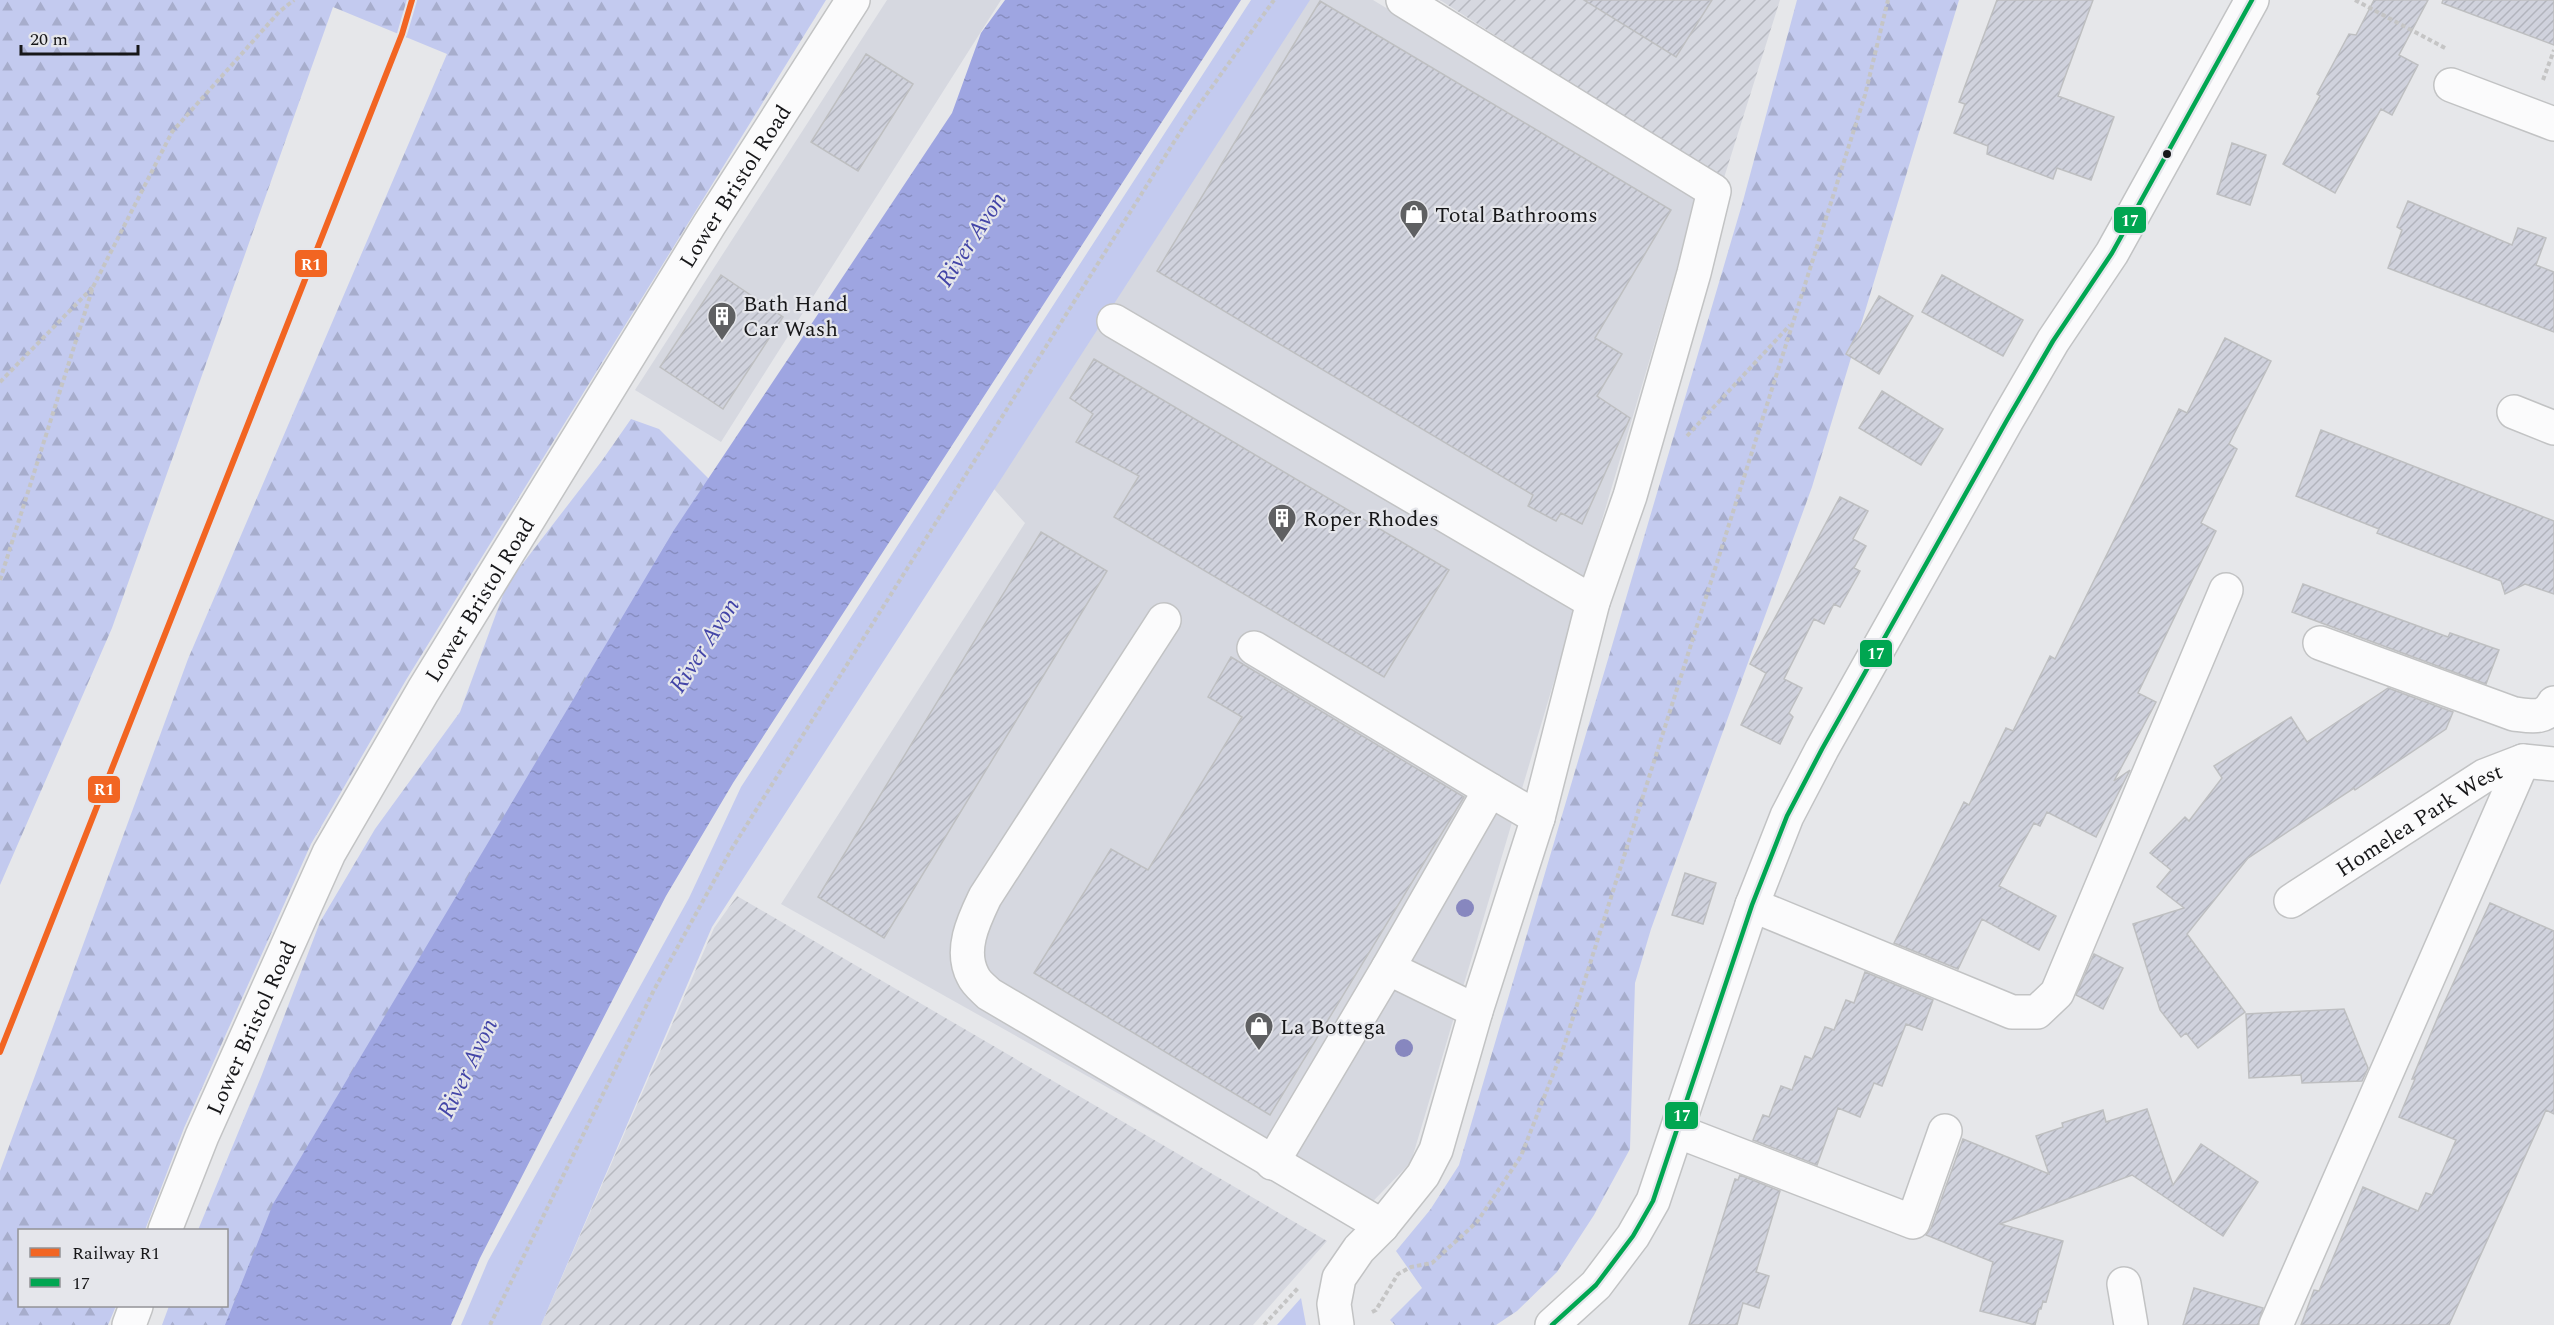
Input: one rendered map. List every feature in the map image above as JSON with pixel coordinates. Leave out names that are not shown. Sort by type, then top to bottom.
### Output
[{"type":"main road","name":"Lower Bristol Road","points":[[165,1229],[202,1136],[329,853],[442,660],[703,236],[853,0]]},
{"type":"main road","points":[[1337,1325],[1334,1304],[1339,1278],[1359,1249],[1382,1226],[1423,1175],[1436,1150],[1476,1011],[1538,818],[1593,602],[1630,496],[1694,273],[1714,191],[1403,0]]},
{"type":"main road","points":[[1552,1325],[1596,1285],[1633,1236],[1653,1201],[1752,905],[1787,816],[1828,738],[2053,341],[2112,253],[2252,0]]},
{"type":"main road","points":[[2451,85],[2554,124]]},
{"type":"main road","points":[[1114,321],[1593,602]]},
{"type":"main road","points":[[2514,412],[2554,428]]},
{"type":"main road","points":[[1752,905],[2012,1012],[2037,1012],[2057,993],[2226,590]]},
{"type":"main road","points":[[1164,620],[985,897],[970,927],[967,955],[972,976],[989,994],[1382,1226]]},
{"type":"main road","points":[[2320,643],[2514,714],[2539,717],[2549,712],[2554,703]]},
{"type":"main road","points":[[1254,648],[1538,818]]},
{"type":"main road","points":[[2276,1325],[2539,762]]},
{"type":"main road","name":"Homelea Park West","points":[[2291,902],[2484,776],[2539,762]]},
{"type":"main road","points":[[1272,1163],[1490,790]]},
{"type":"main road","points":[[1388,968],[1476,1011]]},
{"type":"main road","points":[[1677,1131],[1913,1222],[1945,1131]]},
{"type":"main road","points":[[2124,1284],[2131,1325]]},
{"type":"main road","points":[[129,1325],[135,1307]]},
{"type":"path","points":[[0,580],[93,287],[172,132],[279,12],[294,0]]},
{"type":"path","points":[[490,1325],[654,990],[731,850],[1184,126],[1274,0]]},
{"type":"path","points":[[1368,1315],[1376,1310],[1398,1274],[1411,1267],[1432,1263],[1477,1222],[1521,1156],[1563,1049],[1865,95],[1888,0]]},
{"type":"path","points":[[2541,85],[2554,50]]},
{"type":"path","points":[[0,382],[93,287]]},
{"type":"path","points":[[1678,444],[1793,322]]},
{"type":"shaded area","points":[[887,0],[1001,0],[721,442],[635,390]]},
{"type":"shaded area","points":[[1305,0],[1373,0],[1698,197],[1411,1162],[1351,1224],[781,904],[1025,523],[994,489]]},
{"type":"shaded area","points":[[1440,0],[1780,0],[1723,181]]},
{"type":"shaded area","points":[[737,896],[1327,1241],[1253,1325],[541,1325],[714,928]]},
{"type":"green space","points":[[0,0],[826,0],[406,680],[311,844],[184,1128],[145,1229],[18,1229],[18,1307],[116,1307],[108,1325],[0,1325],[0,1171],[188,659],[447,54],[333,7],[112,628],[0,885]]},
{"type":"green space","points":[[1251,0],[1310,0],[712,927],[541,1325],[461,1325],[488,1261],[689,898],[741,787]]},
{"type":"green space","points":[[1797,0],[1959,0],[1812,487],[1651,929],[1635,983],[1630,1149],[1594,1215],[1557,1272],[1517,1311],[1496,1325],[1395,1325],[1390,1320],[1422,1288],[1396,1251],[1430,1210],[1459,1165],[1743,201]]},
{"type":"green space","points":[[631,419],[659,429],[726,496],[256,1325],[162,1325],[169,1307],[228,1307],[228,1229],[198,1229],[261,1077],[320,922],[375,829],[460,712],[507,584],[601,462]]},
{"type":"green space","points":[[1301,1298],[1306,1325],[1277,1325]]},
{"type":"water","name":"River Avon","points":[[1005,0],[1241,0],[733,783],[666,896],[480,1258],[451,1325],[225,1325],[273,1204],[674,530],[952,113],[981,33]]},
{"type":"building","points":[[1584,0],[1712,0],[1676,57]]},
{"type":"building","points":[[1997,0],[2093,0],[2058,96],[2114,117],[2091,180],[2057,168],[2053,179],[1987,154],[1988,146],[1954,133],[1965,104],[1959,102]]},
{"type":"building","points":[[2374,0],[2428,0],[2399,55],[2418,65],[2392,115],[2381,109],[2335,193],[2283,164],[2320,96],[2317,94],[2349,34],[2356,35]]},
{"type":"building","points":[[2443,0],[2554,0],[2554,45],[2442,3]]},
{"type":"building","name":"Total Bathrooms","points":[[1320,1],[1671,210],[1595,338],[1622,354],[1597,396],[1630,418],[1582,524],[1561,513],[1556,521],[1528,506],[1533,495],[1157,271]]},
{"type":"building","points":[[866,54],[913,84],[858,171],[811,142]]},
{"type":"building","points":[[2232,143],[2266,155],[2250,205],[2217,194]]},
{"type":"building","points":[[2408,201],[2512,245],[2518,228],[2546,238],[2536,265],[2554,272],[2554,332],[2388,268],[2402,230],[2397,227]]},
{"type":"building","name":"Bath Hand Car Wash","points":[[721,275],[783,317],[723,409],[660,367]]},
{"type":"building","points":[[1942,275],[2023,320],[2003,356],[1922,312]]},
{"type":"building","points":[[1879,296],[1913,316],[1879,374],[1846,354]]},
{"type":"building","points":[[2225,338],[2271,361],[2229,444],[2237,449],[2201,523],[2216,531],[2138,693],[2156,702],[2114,781],[2130,770],[2096,837],[2047,812],[2040,826],[2034,823],[1999,886],[2056,916],[2039,950],[1982,919],[1958,969],[1894,943],[1964,802],[1969,805],[2006,728],[2013,731],[2050,656],[2055,659],[2179,409],[2187,413]]},
{"type":"building","name":"Roper Rhodes","points":[[1094,359],[1449,570],[1384,677],[1114,517],[1139,476],[1076,442],[1093,414],[1070,398]]},
{"type":"building","points":[[1882,391],[1943,429],[1921,465],[1859,428]]},
{"type":"building","points":[[2321,430],[2554,521],[2554,594],[2525,584],[2505,594],[2501,581],[2377,533],[2379,529],[2296,496]]},
{"type":"building","points":[[1840,497],[1868,511],[1853,539],[1866,546],[1854,568],[1860,571],[1840,607],[1834,604],[1824,624],[1814,619],[1784,679],[1802,688],[1789,713],[1793,717],[1780,744],[1741,725],[1766,673],[1750,664]]},
{"type":"building","points":[[1041,532],[1107,571],[884,938],[818,897]]},
{"type":"building","points":[[2303,584],[2448,637],[2450,633],[2499,650],[2486,684],[2292,612]]},
{"type":"building","points":[[1231,657],[1464,797],[1270,1115],[1034,973],[1111,849],[1148,870],[1242,717],[1208,697]]},
{"type":"building","points":[[2388,688],[2453,712],[2446,729],[2248,858],[2187,934],[2245,1012],[2198,1048],[2186,1033],[2181,1037],[2160,1010],[2133,924],[2184,908],[2157,887],[2171,870],[2150,853],[2185,817],[2189,821],[2222,778],[2214,766],[2291,717],[2307,742]]},
{"type":"building","points":[[1685,873],[1716,883],[1703,924],[1672,915]]},
{"type":"building","points":[[2490,903],[2554,931],[2554,1114],[2546,1110],[2449,1325],[2301,1325],[2314,1290],[2319,1291],[2363,1187],[2418,1211],[2426,1193],[2432,1195],[2456,1140],[2399,1117],[2440,1012]]},
{"type":"building","points":[[2094,954],[2123,968],[2103,1009],[2076,995]]},
{"type":"building","points":[[1865,972],[1933,1000],[1922,1030],[1906,1024],[1882,1086],[1874,1083],[1860,1117],[1838,1108],[1817,1165],[1753,1140],[1763,1115],[1769,1117],[1781,1086],[1792,1090],[1805,1056],[1812,1059],[1825,1027],[1834,1030],[1846,1000],[1854,1003]]},
{"type":"building","points":[[2344,1009],[2368,1068],[2362,1081],[2302,1083],[2301,1075],[2249,1078],[2246,1014]]},
{"type":"building","points":[[2147,1109],[2173,1185],[2201,1144],[2258,1182],[2223,1236],[2132,1175],[2000,1224],[2063,1241],[2046,1302],[2043,1301],[2039,1309],[2035,1325],[1980,1311],[1993,1262],[1926,1235],[1931,1228],[1963,1139],[2049,1174],[2036,1136],[2063,1127],[2062,1123],[2103,1110],[2106,1122]]},
{"type":"building","points":[[1740,1175],[1780,1191],[1756,1272],[1769,1276],[1759,1308],[1743,1303],[1737,1325],[1689,1325],[1735,1179],[1738,1180]]},
{"type":"building","points":[[2194,1288],[2263,1308],[2258,1325],[2183,1325]]},
{"type":"rail line","name":"R1","points":[[0,1052],[402,34],[412,0]]},
{"type":"transit line","name":"17","points":[[1552,1325],[1596,1285],[1633,1236],[1653,1201],[1752,905],[1787,816],[1822,749],[2007,420],[2053,341],[2112,253],[2252,0]]},
{"type":"place","name":"Total Bathrooms","points":[[1414,240]]},
{"type":"place","name":"Bath Hand Car Wash","points":[[722,342]]},
{"type":"place","name":"Roper Rhodes","points":[[1282,544]]},
{"type":"place","name":"La Bottega","points":[[1259,1052]]}]
